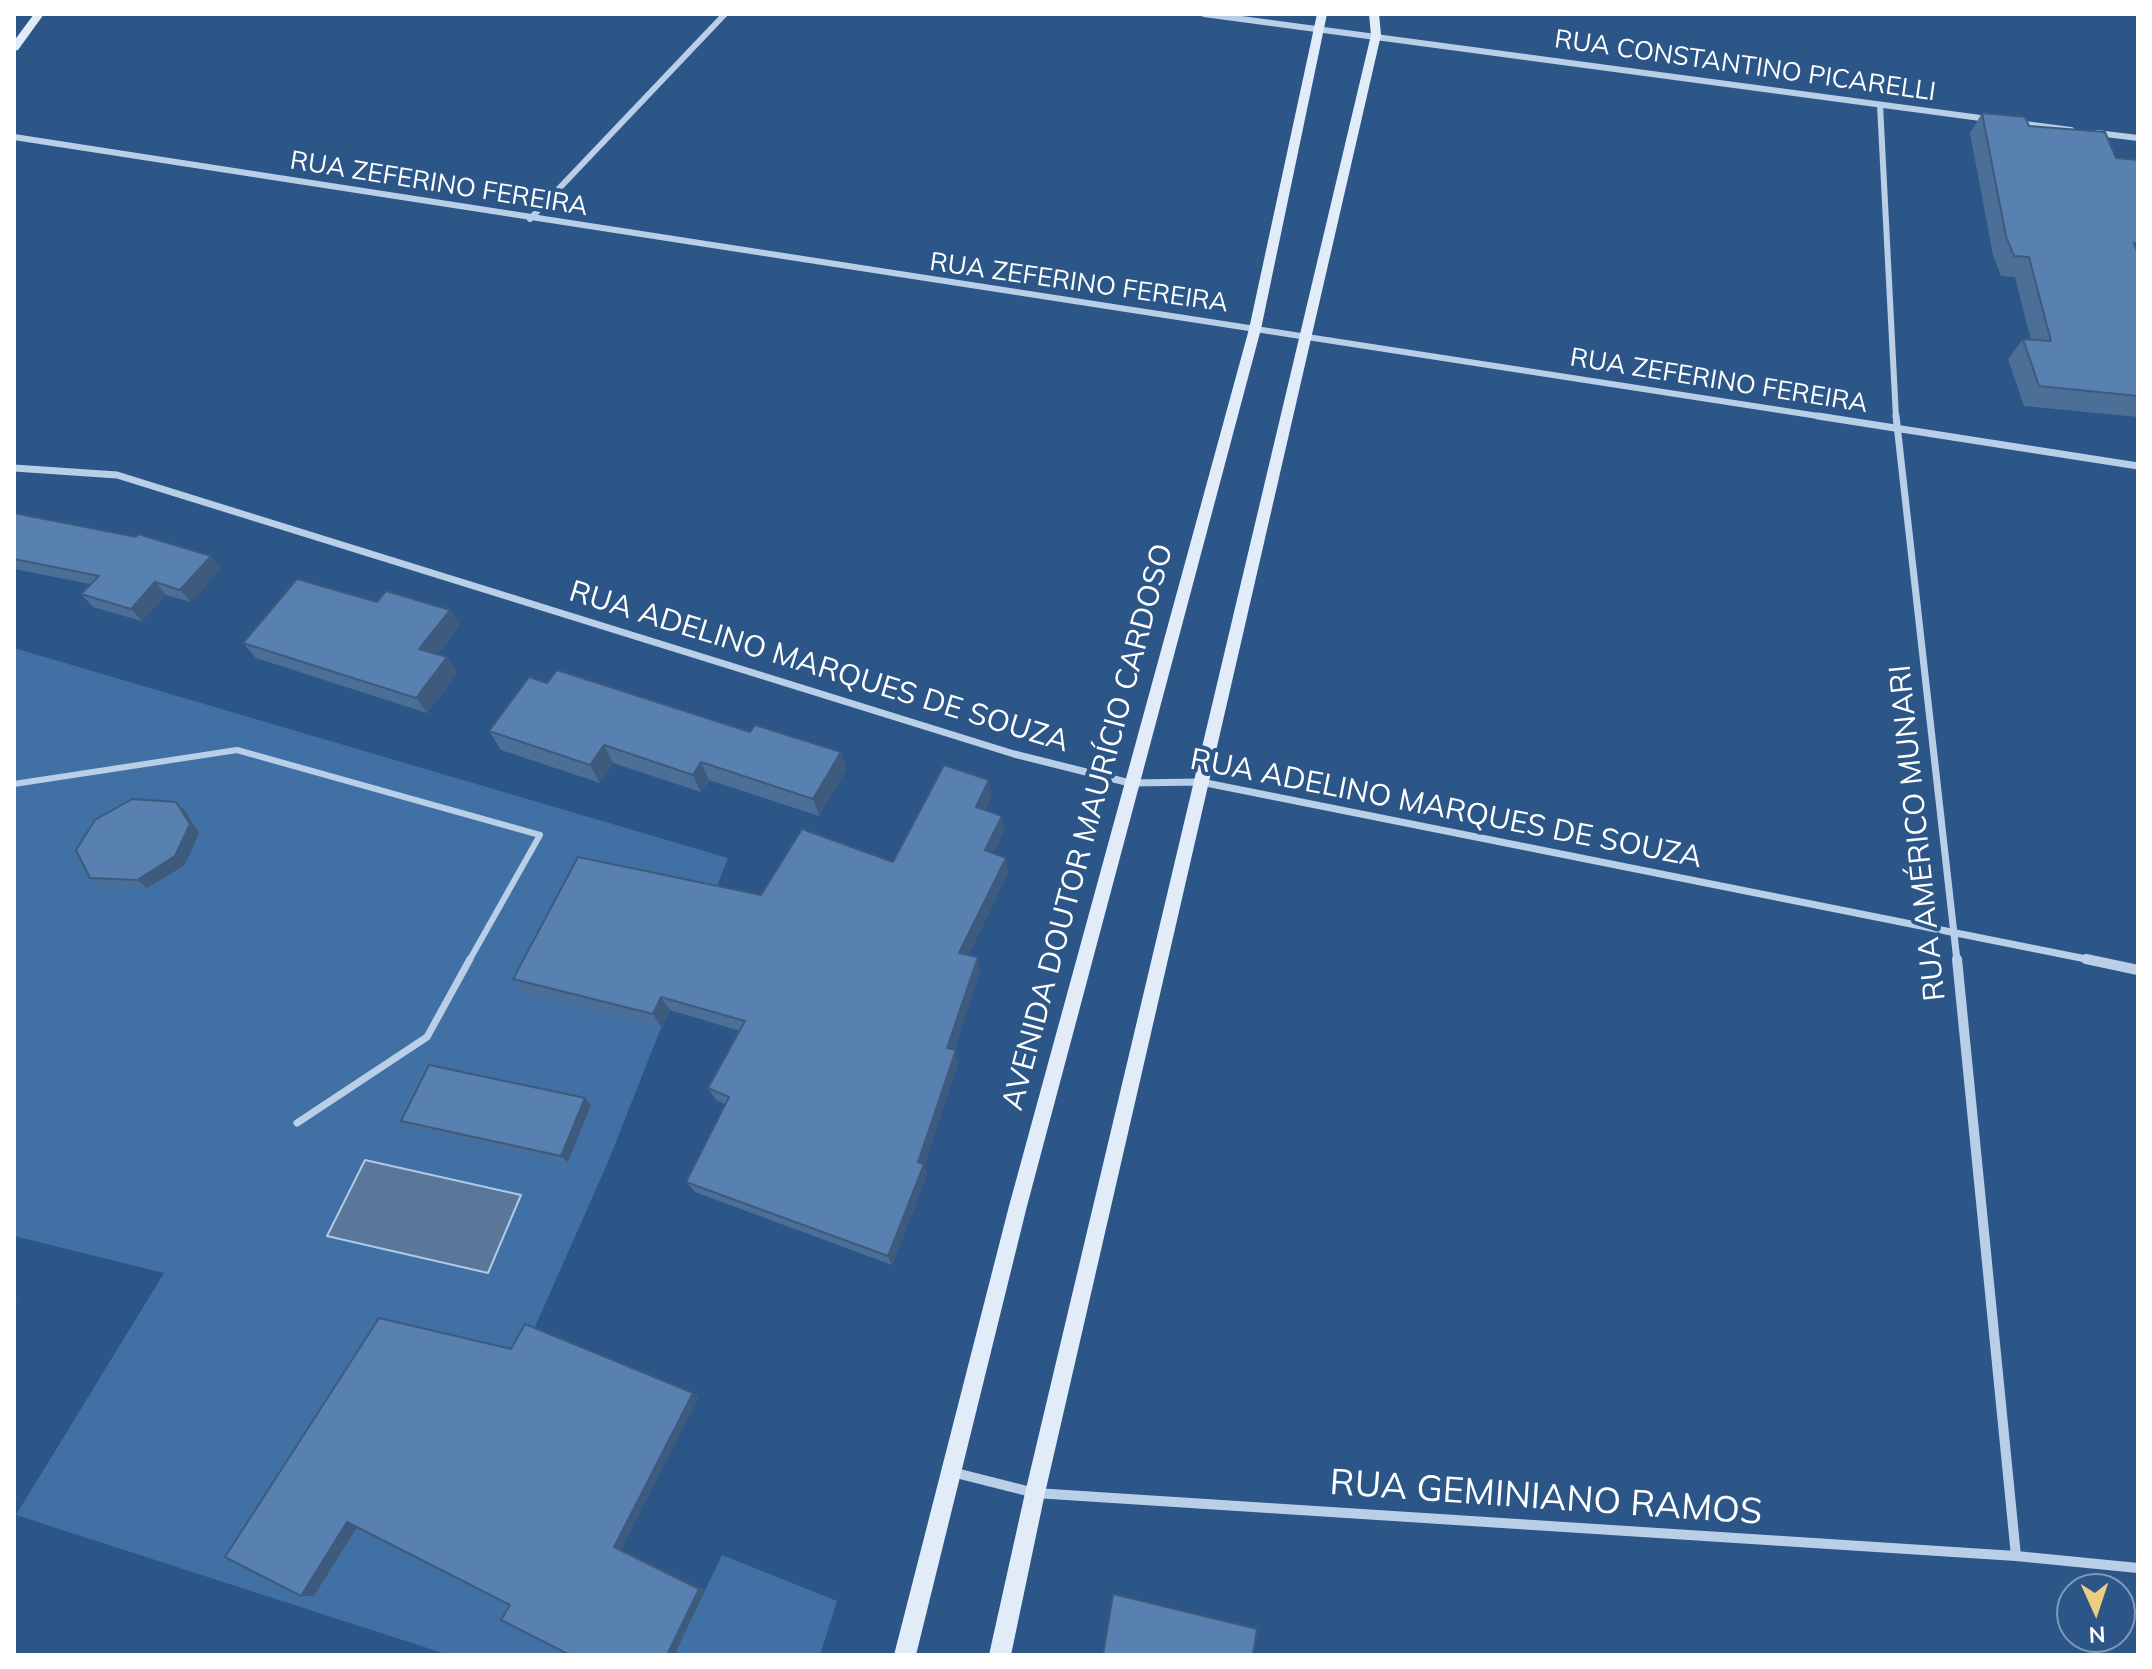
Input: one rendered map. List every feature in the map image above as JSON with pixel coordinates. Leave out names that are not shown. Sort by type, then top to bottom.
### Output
[{"type":"street","points":[[14,48],[39,14]]},
{"type":"street","points":[[530,219],[725,14]]},
{"type":"street","name":"RUA CONSTANTINO PICARELLI","points":[[1204,14],[2077,130]]},
{"type":"street","name":"AVENIDA DOUTOR MAURÍCIO CARDOSO","points":[[905,1655],[1018,1206],[1255,329],[1322,14]]},
{"type":"street","points":[[1000,1655],[1035,1493],[1376,35],[1374,14]]},
{"type":"street","name":"RUA AMÉRICO MUNARI","points":[[1880,105],[1897,430],[1954,931],[2016,1556]]},
{"type":"street","points":[[2092,132],[2138,138]]},
{"type":"street","name":"RUA ZEFERINO FEREIRA","points":[[14,137],[2138,466]]},
{"type":"street","name":"RUA ADELINO MARQUES DE SOUZA","points":[[14,468],[117,475],[1014,754],[1130,783],[1201,782],[2138,970]]},
{"type":"street","name":"RUA GEMINIANO RAMOS","points":[[952,1472],[1035,1493],[2016,1556],[2138,1568]]},
{"type":"lane","points":[[14,784],[237,750],[540,835],[427,1037],[297,1123]]},
{"type":"shaded area","points":[[14,648],[728,858],[608,1162],[534,1329],[359,1524],[519,1605],[580,1655],[449,1655],[16,1515],[164,1273],[14,1236]]},
{"type":"shaded area","points":[[365,1160],[521,1195],[488,1273],[327,1236]]},
{"type":"shaded area","points":[[722,1555],[837,1601],[820,1655],[674,1655]]},
{"type":"building","points":[[1982,113],[2025,117],[2029,126],[2105,132],[2116,158],[2138,160],[2138,244],[2134,243],[2138,255],[2138,396],[2039,386],[2023,339],[2051,341],[2029,257],[2014,256],[2006,236]]},
{"type":"building","points":[[14,513],[136,537],[138,534],[211,556],[180,590],[155,582],[131,609],[81,594],[99,576],[14,559]]},
{"type":"building","points":[[297,579],[377,602],[386,591],[450,610],[419,649],[447,657],[416,698],[243,643]]},
{"type":"building","points":[[557,670],[750,732],[755,725],[841,752],[813,799],[701,762],[693,775],[604,745],[590,765],[489,731],[529,677],[547,683]]},
{"type":"building","points":[[944,765],[989,780],[976,807],[1002,816],[985,850],[1006,858],[959,953],[978,957],[947,1048],[956,1050],[918,1162],[924,1164],[888,1256],[686,1182],[729,1097],[708,1088],[745,1021],[661,997],[653,1014],[513,979],[578,857],[761,895],[802,829],[893,862]]},
{"type":"building","points":[[132,799],[176,802],[190,824],[175,856],[137,880],[90,878],[76,850],[95,820]]},
{"type":"building","points":[[429,1065],[585,1098],[561,1156],[401,1121]]},
{"type":"building","points":[[379,1318],[511,1349],[525,1324],[693,1393],[614,1547],[699,1589],[667,1655],[570,1655],[501,1620],[510,1605],[347,1522],[301,1596],[225,1557]]},
{"type":"building","points":[[1113,1594],[1257,1629],[1253,1655],[1103,1655]]}]
